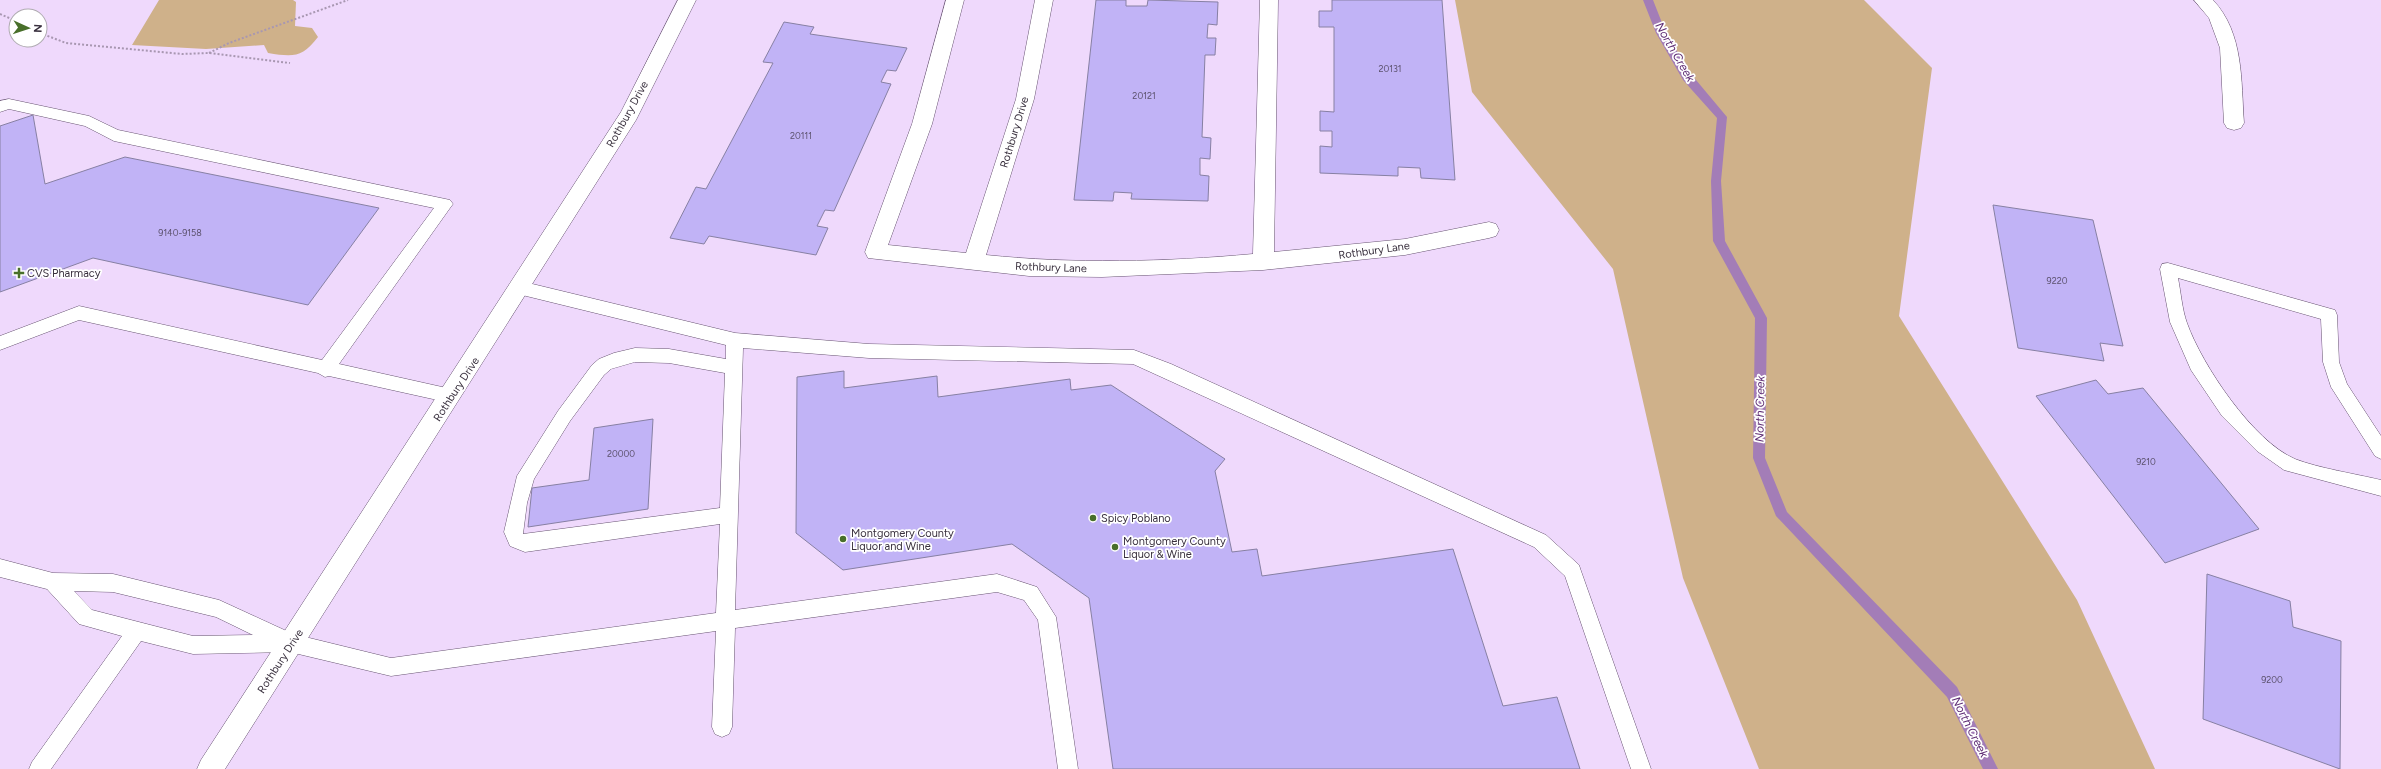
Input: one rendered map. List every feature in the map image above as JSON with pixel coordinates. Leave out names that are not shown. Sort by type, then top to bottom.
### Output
[{"type":"street","name":"Rothbury Drive","points":[[210,769],[451,396],[629,115],[687,0]]},
{"type":"street","name":"Rothbury Lane","points":[[955,0],[922,124],[875,252],[974,261],[1029,268],[1102,269],[1263,262],[1405,247],[1489,230]]},
{"type":"street","name":"Rothbury Drive","points":[[974,261],[1024,99],[1044,0]]},
{"type":"street","points":[[1263,262],[1269,0]]},
{"type":"street","points":[[2203,0],[2217,15],[2229,48],[2234,123]]},
{"type":"lane","points":[[0,107],[9,104],[82,120],[114,134],[444,204],[325,370]]},
{"type":"lane","points":[[2381,451],[2340,387],[2331,362],[2329,314],[2168,269],[2178,322],[2197,365],[2228,411],[2263,446],[2290,465],[2381,488]]},
{"type":"lane","points":[[520,288],[735,340],[869,351],[1134,357],[1172,372],[1540,542],[1572,571],[1641,769]]},
{"type":"lane","points":[[0,342],[79,313],[325,370],[451,396]]},
{"type":"lane","points":[[722,727],[735,340]]},
{"type":"lane","points":[[728,515],[525,544],[516,540],[513,532],[526,476],[590,377],[604,364],[626,358],[651,355],[683,357],[734,368]]},
{"type":"lane","points":[[0,568],[53,582],[113,583],[219,609],[291,643],[391,667],[997,583],[1030,593],[1047,617],[1068,769]]},
{"type":"lane","points":[[53,582],[86,618],[193,645],[291,643]]},
{"type":"lane","points":[[39,769],[138,631]]},
{"type":"path","points":[[209,53],[229,43],[348,0]]},
{"type":"path","points":[[48,36],[66,43],[182,54],[209,53],[263,58],[290,63]]},
{"type":"shaded area","points":[[159,0],[293,0],[296,2],[295,26],[312,28],[318,37],[307,49],[291,55],[268,53],[264,45],[206,49],[132,45]]},
{"type":"shaded area","points":[[1455,0],[1864,0],[1932,68],[1899,316],[2077,600],[2155,769],[1759,769],[1683,578],[1613,269],[1472,92]]},
{"type":"building","points":[[1096,0],[1126,0],[1126,6],[1147,6],[1148,0],[1218,2],[1217,25],[1208,24],[1207,38],[1216,38],[1215,55],[1205,55],[1202,137],[1211,138],[1210,159],[1200,158],[1200,175],[1209,176],[1208,201],[1131,199],[1132,193],[1114,192],[1113,201],[1074,200]]},
{"type":"building","points":[[1332,0],[1442,0],[1455,180],[1421,178],[1420,168],[1398,167],[1398,176],[1320,173],[1320,146],[1332,147],[1332,131],[1320,131],[1320,111],[1334,112],[1334,27],[1319,27],[1319,11],[1332,11]]},
{"type":"building","points":[[784,22],[814,27],[810,34],[907,48],[896,71],[887,70],[881,82],[891,84],[834,211],[825,210],[817,226],[828,228],[816,255],[709,236],[704,244],[670,238],[696,187],[706,189],[773,63],[763,62]]},
{"type":"building","points":[[33,115],[45,184],[125,157],[379,208],[308,305],[93,258],[0,292],[0,126]]},
{"type":"building","points":[[1993,205],[2093,220],[2123,346],[2100,343],[2104,361],[2018,348]]},
{"type":"building","points":[[844,371],[844,388],[937,376],[938,397],[1070,379],[1071,390],[1111,385],[1225,459],[1215,471],[1232,552],[1257,549],[1262,576],[1453,549],[1503,706],[1557,697],[1580,769],[1113,769],[1089,598],[1012,544],[843,570],[796,533],[797,377]]},
{"type":"building","points":[[2096,380],[2108,394],[2143,388],[2259,529],[2165,563],[2036,396]]},
{"type":"building","points":[[653,419],[648,509],[528,527],[532,488],[589,480],[594,428]]},
{"type":"building","points":[[2207,574],[2290,601],[2293,627],[2341,641],[2340,769],[2203,719]]},
{"type":"waterway","name":"North Creek","points":[[1648,0],[1661,33],[1687,77],[1722,117],[1716,181],[1719,241],[1761,318],[1759,458],[1782,516],[1952,692],[1991,769]]},
{"type":"place","name":"CVS Pharmacy","points":[[19,273]]},
{"type":"place","name":"Spicy Poblano","points":[[1093,518]]},
{"type":"place","name":"Montgomery County Liquor and Wine","points":[[843,539]]},
{"type":"place","name":"Montgomery County Liquor & Wine","points":[[1115,547]]}]
